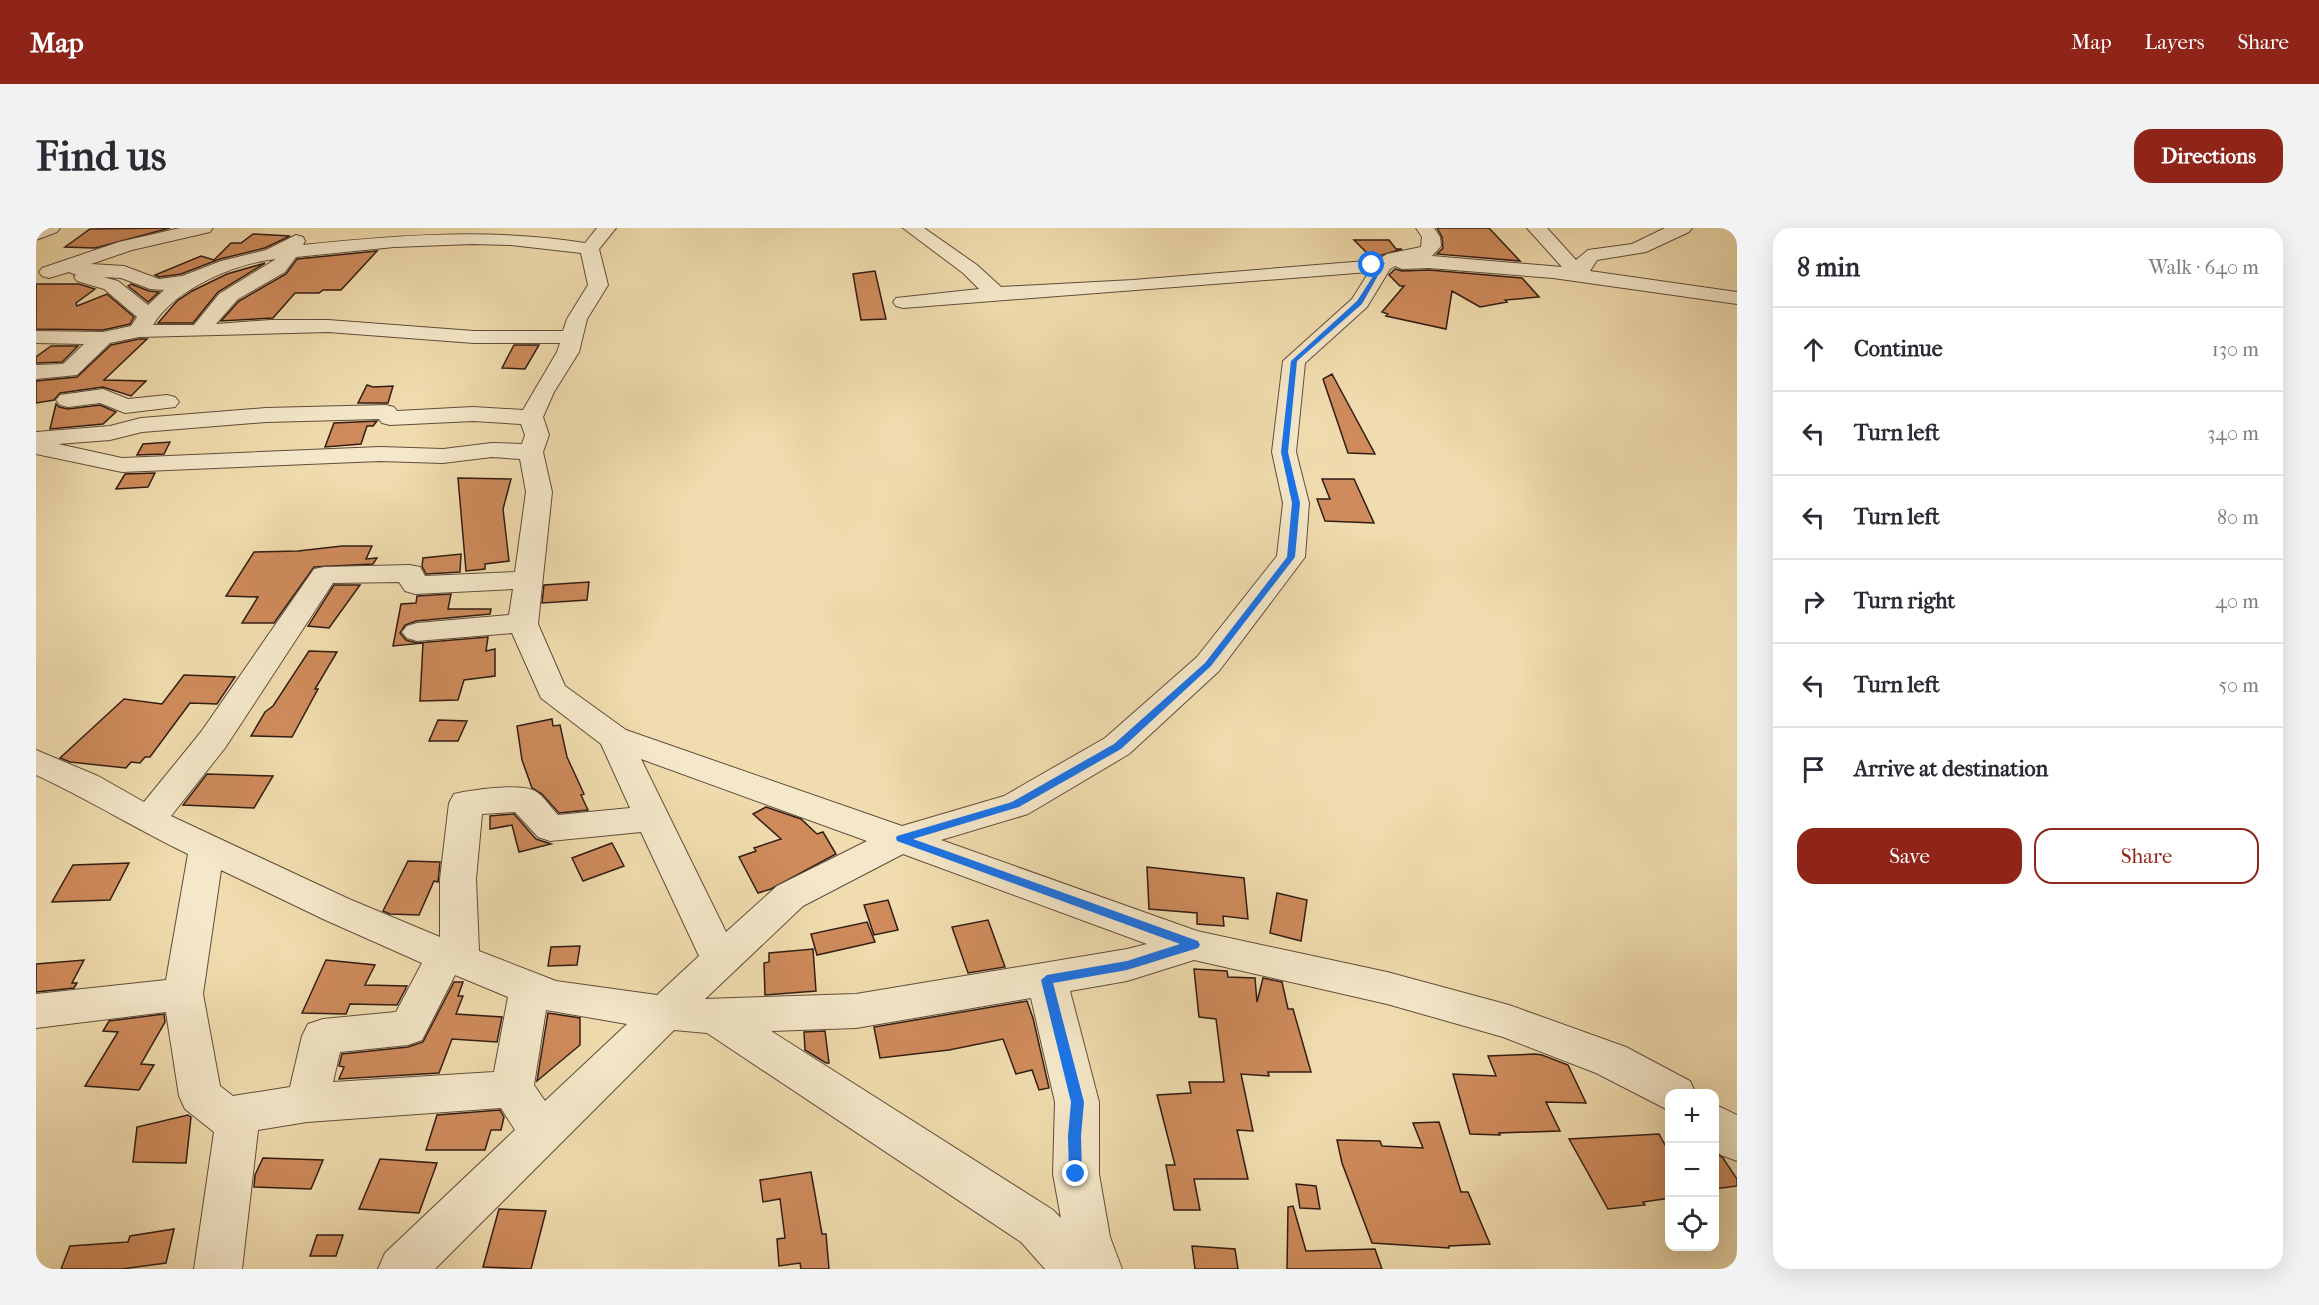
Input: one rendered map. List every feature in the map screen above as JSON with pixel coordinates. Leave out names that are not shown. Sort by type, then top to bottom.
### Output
[{"type":"street","points":[[36,234],[51,228]]},
{"type":"street","points":[[279,251],[318,228]]},
{"type":"street","points":[[590,249],[607,228]]},
{"type":"street","points":[[912,228],[970,269],[996,294]]},
{"type":"street","points":[[402,1269],[541,1131],[790,896],[901,838],[1016,805],[1117,746],[1208,664],[1291,557],[1296,503],[1284,452],[1294,361],[1359,303],[1386,264],[1394,258],[1427,252],[1431,246],[1431,237],[1425,228]]},
{"type":"street","points":[[1536,228],[1556,247],[1579,276]]},
{"type":"street","points":[[1579,276],[1581,266],[1589,256],[1633,249],[1649,244],[1668,231],[1683,228]]},
{"type":"street","points":[[50,272],[103,270],[124,272],[157,285],[185,282],[279,251],[398,241],[514,237],[553,241],[590,249]]},
{"type":"street","points":[[50,272],[126,246],[207,240],[237,263]]},
{"type":"street","points":[[201,331],[208,318],[231,295],[262,279],[289,257],[279,251],[249,242]]},
{"type":"street","points":[[590,249],[598,285],[578,319],[568,352],[543,392],[531,417],[537,435],[531,452],[539,492],[523,622],[552,691],[614,738],[901,838],[1194,945],[1387,988],[1509,1022],[1611,1060],[1666,1089]]},
{"type":"street","points":[[903,302],[1429,262],[1579,276],[1673,291],[1737,298]]},
{"type":"street","points":[[136,276],[167,264]]},
{"type":"street","points":[[50,272],[111,285],[143,324],[201,331],[270,326],[328,326],[443,336],[573,337]]},
{"type":"street","points":[[36,337],[104,338],[143,324],[185,282]]},
{"type":"street","points":[[36,372],[69,370],[104,338]]},
{"type":"street","points":[[68,400],[104,396],[125,406],[187,399]]},
{"type":"street","points":[[215,397],[245,397],[267,401],[269,409],[266,415]]},
{"type":"street","points":[[36,439],[110,433],[141,425],[266,415],[386,412],[390,418],[473,414],[531,417]]},
{"type":"street","points":[[36,447],[122,465],[380,454],[443,456],[492,450],[531,452]]},
{"type":"street","points":[[148,820],[213,740],[324,575],[410,573],[415,585],[528,580]]},
{"type":"street","points":[[417,632],[523,622]]},
{"type":"street","points":[[614,738],[720,960]]},
{"type":"street","points":[[36,761],[87,784],[148,820],[336,909],[529,989],[556,997],[664,1013],[715,1017],[856,1011],[1127,965],[1194,945]]},
{"type":"street","points":[[307,1103],[323,1036],[408,1028],[452,958],[466,803],[524,800],[550,828],[652,819]]},
{"type":"street","points":[[207,846],[183,994],[200,1096],[237,1124],[218,1269]]},
{"type":"street","points":[[1047,980],[1077,1102],[1076,1174],[1088,1237],[1098,1269]]},
{"type":"street","points":[[529,989],[512,1089],[541,1131]]},
{"type":"street","points":[[36,1011],[183,994]]},
{"type":"street","points":[[715,1017],[1037,1226],[1076,1269]]},
{"type":"street","points":[[227,1116],[307,1103],[512,1089]]},
{"type":"street","points":[[1719,1128],[1737,1141]]},
{"type":"building","points":[[170,228],[95,248],[65,247],[90,229]]},
{"type":"building","points":[[1437,228],[1489,228],[1520,261],[1437,254],[1443,248],[1442,237]]},
{"type":"building","points":[[253,234],[290,236],[265,248],[220,259],[181,274],[159,277],[155,275],[201,256],[214,260],[231,243],[241,243]]},
{"type":"building","points":[[1354,240],[1389,240],[1396,249],[1402,249],[1372,258]]},
{"type":"building","points":[[377,251],[341,290],[295,293],[273,318],[221,321],[239,301],[286,274],[297,259]]},
{"type":"building","points":[[265,263],[218,292],[193,323],[158,323],[177,301],[192,291],[227,274]]},
{"type":"building","points":[[1395,269],[1522,278],[1539,297],[1505,300],[1507,302],[1480,307],[1452,291],[1446,329],[1386,316],[1388,314],[1382,312],[1404,286],[1400,286],[1389,275]]},
{"type":"building","points":[[875,271],[886,319],[861,320],[853,274]]},
{"type":"building","points":[[36,284],[79,284],[95,289],[76,303],[77,306],[107,294],[134,317],[130,324],[103,330],[36,329]]},
{"type":"building","points":[[131,284],[159,292],[148,302],[128,286]]},
{"type":"building","points":[[147,339],[104,380],[146,381],[131,396],[103,387],[60,393],[54,400],[36,403],[36,381],[77,377],[111,345]]},
{"type":"building","points":[[514,345],[539,345],[525,369],[502,368]]},
{"type":"building","points":[[51,346],[78,346],[62,362],[36,363],[36,357]]},
{"type":"building","points":[[1332,374],[1375,454],[1348,453],[1323,379]]},
{"type":"building","points":[[367,385],[393,386],[388,403],[358,403]]},
{"type":"building","points":[[56,404],[68,409],[100,405],[116,412],[103,424],[50,429]]},
{"type":"building","points":[[377,421],[373,426],[367,426],[361,444],[325,447],[334,423]]},
{"type":"building","points":[[170,442],[164,454],[137,455],[143,444]]},
{"type":"building","points":[[155,473],[148,487],[116,489],[125,474]]},
{"type":"building","points":[[458,478],[511,479],[503,509],[509,561],[485,564],[485,569],[466,571]]},
{"type":"building","points":[[1322,479],[1354,479],[1374,523],[1325,521],[1317,499],[1330,499]]},
{"type":"building","points":[[342,546],[372,546],[366,559],[377,558],[373,564],[314,567],[274,623],[242,623],[258,597],[226,596],[254,552],[298,551]]},
{"type":"building","points":[[461,554],[460,572],[426,574],[422,566],[423,558]]},
{"type":"building","points":[[589,582],[587,600],[542,603],[544,585]]},
{"type":"building","points":[[334,585],[360,585],[329,628],[308,626]]},
{"type":"building","points":[[451,594],[448,609],[491,609],[490,614],[416,621],[405,625],[400,633],[406,640],[417,643],[488,637],[486,651],[495,649],[495,676],[464,680],[458,700],[420,701],[423,643],[393,646],[401,604],[416,603],[417,596]]},
{"type":"building","points":[[309,651],[337,652],[315,689],[318,689],[292,737],[251,736],[265,712],[273,706]]},
{"type":"building","points":[[184,675],[235,677],[217,704],[190,703],[150,757],[145,757],[140,763],[131,762],[126,768],[70,762],[60,758],[124,699],[162,704]]},
{"type":"building","points":[[552,719],[553,726],[560,725],[567,757],[584,794],[581,795],[588,810],[559,813],[542,794],[532,788],[522,760],[517,726]]},
{"type":"building","points":[[438,720],[467,721],[458,741],[429,741]]},
{"type":"building","points":[[207,774],[273,776],[254,808],[183,805]]},
{"type":"building","points":[[766,807],[801,819],[817,834],[823,832],[836,854],[771,889],[758,893],[739,857],[756,851],[754,848],[781,839],[753,814]]},
{"type":"building","points":[[514,814],[536,839],[551,844],[519,852],[512,825],[490,829],[490,816]]},
{"type":"building","points":[[612,843],[624,866],[583,881],[572,858]]},
{"type":"building","points":[[408,861],[440,862],[438,882],[434,881],[419,915],[390,914],[383,911]]},
{"type":"building","points":[[129,863],[110,900],[52,902],[73,865]]},
{"type":"building","points":[[1147,867],[1244,878],[1248,919],[1223,916],[1224,926],[1197,924],[1197,913],[1149,909]]},
{"type":"building","points":[[1277,893],[1307,900],[1301,941],[1270,933]]},
{"type":"building","points":[[888,900],[898,930],[874,935],[864,905]]},
{"type":"building","points":[[988,920],[1005,967],[968,973],[952,927]]},
{"type":"building","points":[[867,922],[875,942],[817,955],[811,934]]},
{"type":"building","points":[[580,946],[577,965],[548,966],[551,947]]},
{"type":"building","points":[[813,949],[816,991],[765,995],[764,963],[769,962],[769,953]]},
{"type":"building","points":[[84,960],[72,983],[77,983],[74,988],[36,992],[36,964]]},
{"type":"building","points":[[326,960],[375,965],[365,985],[407,986],[397,1005],[350,1004],[346,1014],[302,1013]]},
{"type":"building","points":[[1194,969],[1227,971],[1228,977],[1255,978],[1257,1002],[1263,978],[1282,982],[1288,1009],[1293,1009],[1311,1072],[1268,1072],[1269,1076],[1241,1074],[1253,1131],[1237,1130],[1248,1179],[1194,1179],[1200,1210],[1174,1210],[1166,1165],[1175,1165],[1157,1095],[1191,1093],[1189,1082],[1224,1082],[1216,1019],[1199,1017]]},
{"type":"building","points":[[454,982],[463,982],[458,996],[463,996],[456,1014],[502,1017],[497,1042],[452,1039],[439,1073],[339,1079],[344,1067],[339,1066],[342,1054],[408,1047],[423,1042]]},
{"type":"building","points":[[1027,1001],[1049,1088],[1039,1090],[1032,1070],[1016,1074],[1003,1039],[949,1050],[880,1058],[874,1027]]},
{"type":"building","points":[[548,1013],[580,1018],[580,1045],[537,1081]]},
{"type":"building","points":[[164,1014],[165,1022],[141,1064],[154,1065],[139,1090],[85,1086],[118,1032],[103,1031],[109,1021]]},
{"type":"building","points":[[825,1031],[829,1063],[805,1050],[804,1032]]},
{"type":"building","points":[[1535,1054],[1568,1065],[1586,1103],[1546,1102],[1560,1131],[1499,1133],[1500,1135],[1470,1134],[1453,1074],[1496,1076],[1488,1056]]},
{"type":"building","points":[[500,1110],[504,1117],[501,1130],[491,1130],[485,1150],[426,1150],[437,1115]]},
{"type":"building","points":[[188,1115],[191,1117],[186,1163],[133,1162],[137,1127]]},
{"type":"building","points":[[1439,1122],[1461,1192],[1468,1192],[1490,1244],[1449,1246],[1449,1248],[1372,1243],[1342,1163],[1337,1140],[1380,1141],[1382,1146],[1423,1148],[1413,1123]]},
{"type":"building","points":[[1659,1134],[1665,1145],[1665,1199],[1643,1202],[1645,1205],[1608,1209],[1569,1139]]},
{"type":"building","points":[[1719,1155],[1737,1179],[1737,1186],[1719,1188]]},
{"type":"building","points":[[263,1158],[323,1160],[311,1189],[254,1187],[255,1175]]},
{"type":"building","points":[[380,1159],[437,1163],[419,1213],[359,1209]]},
{"type":"building","points":[[811,1172],[822,1234],[826,1234],[829,1269],[801,1269],[800,1263],[779,1266],[777,1239],[785,1238],[780,1199],[763,1202],[760,1180]]},
{"type":"building","points":[[1296,1184],[1316,1186],[1320,1209],[1300,1208]]},
{"type":"building","points":[[1293,1206],[1306,1251],[1375,1249],[1382,1269],[1287,1269],[1288,1207]]},
{"type":"building","points":[[499,1209],[546,1211],[531,1269],[483,1267]]},
{"type":"building","points":[[174,1229],[166,1263],[122,1269],[61,1269],[70,1246],[128,1242],[130,1236]]},
{"type":"building","points":[[317,1235],[343,1235],[336,1256],[310,1256]]},
{"type":"building","points":[[1192,1246],[1235,1249],[1238,1269],[1195,1269]]},
{"type":"route","points":[[1076,1174],[1077,1102],[1047,980],[1127,965],[1194,945],[901,838],[1016,805],[1117,746],[1208,664],[1291,557],[1296,503],[1284,452],[1294,361],[1359,303],[1383,265],[1372,265]]}]
